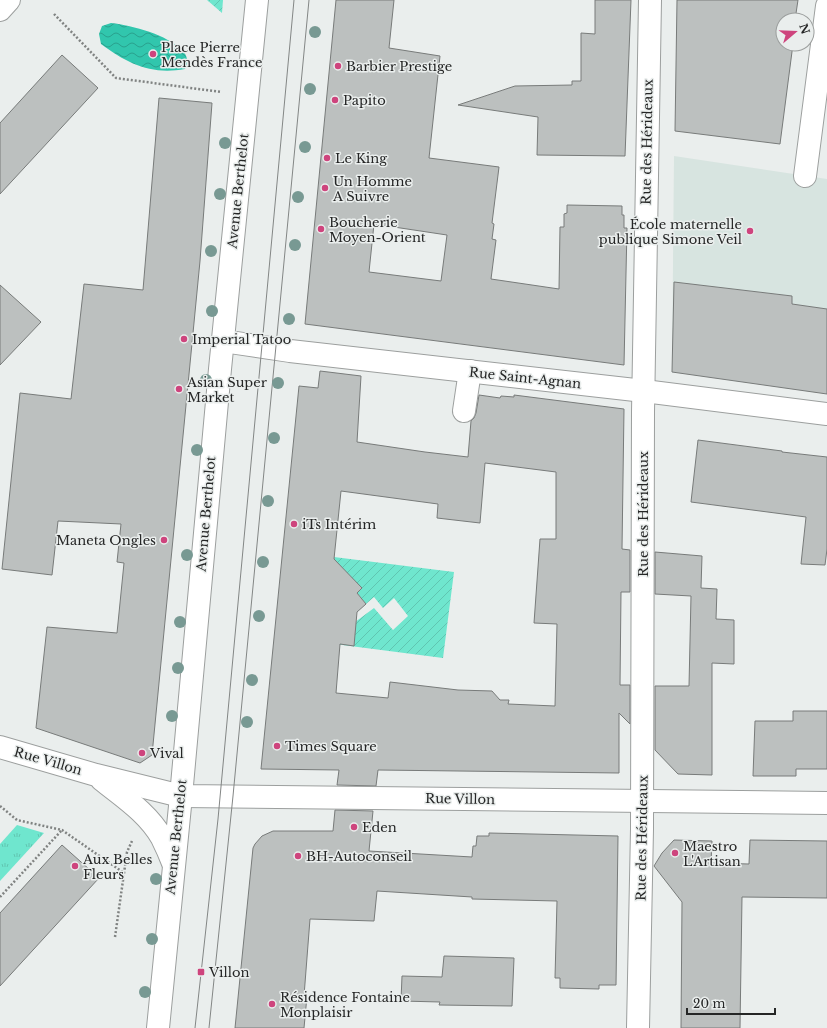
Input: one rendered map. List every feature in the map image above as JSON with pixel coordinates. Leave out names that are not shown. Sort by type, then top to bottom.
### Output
[{"type":"street","points":[[0,10],[9,0]]},
{"type":"street","name":"Avenue Berthelot","points":[[158,1028],[181,796],[222,341],[257,0]]},
{"type":"street","name":"Rue des Hérideaux","points":[[638,1028],[642,801],[644,391],[650,0]]},
{"type":"street","points":[[805,176],[827,6]]},
{"type":"street","name":"Rue Saint-Agnan","points":[[222,341],[290,351],[644,391],[827,414]]},
{"type":"street","points":[[464,411],[470,371]]},
{"type":"street","name":"Rue Villon","points":[[0,747],[96,775],[181,796],[827,803]]},
{"type":"street","name":"Rue Villon","points":[[96,775],[139,809],[161,837],[174,863]]},
{"type":"path","points":[[54,14],[116,78],[228,93]]},
{"type":"path","points":[[0,806],[17,820],[62,830],[124,873]]},
{"type":"path","points":[[0,896],[62,830]]},
{"type":"path","points":[[115,937],[126,852],[135,835]]},
{"type":"shaded area","name":"École maternelle publique Simone Veil","points":[[674,156],[827,179],[827,394],[672,372]]},
{"type":"green space","points":[[207,0],[223,0],[222,13]]},
{"type":"green space","points":[[334,557],[454,572],[443,658],[327,643],[374,608],[393,630],[408,616],[394,598],[383,608],[374,597],[366,604],[333,563]]},
{"type":"green space","points":[[17,825],[44,833],[0,881],[0,844]]},
{"type":"water","points":[[111,23],[130,26],[159,35],[168,40],[176,45],[185,54],[188,62],[185,69],[151,69],[130,62],[111,51],[101,44],[99,34],[102,26]]},
{"type":"building","points":[[336,0],[394,0],[389,48],[440,56],[429,158],[499,167],[492,223],[494,224],[492,239],[496,240],[491,279],[559,289],[560,227],[564,227],[564,214],[567,213],[567,205],[622,206],[624,228],[627,228],[624,365],[305,324]],"holes":[[[374,224],[447,235],[441,281],[369,272]]]},
{"type":"building","points":[[595,0],[631,0],[625,156],[537,155],[538,117],[458,105],[515,86],[572,85],[572,81],[581,81],[581,33],[595,34]]},
{"type":"building","points":[[677,0],[798,0],[796,12],[775,12],[775,52],[792,52],[780,144],[675,131]]},
{"type":"building","points":[[62,55],[98,88],[0,194],[0,123]]},
{"type":"building","points":[[159,98],[212,103],[200,261],[152,755],[140,763],[36,728],[47,627],[117,633],[124,563],[117,562],[121,524],[58,521],[52,575],[2,569],[20,393],[71,399],[84,284],[143,290]]},
{"type":"building","points":[[674,282],[792,296],[792,304],[827,309],[827,394],[672,372]]},
{"type":"building","points":[[0,285],[41,322],[0,365]]},
{"type":"building","points":[[320,371],[361,376],[357,442],[468,457],[471,421],[476,413],[479,395],[500,398],[501,396],[514,397],[514,395],[624,409],[622,549],[630,550],[630,592],[621,592],[620,685],[630,685],[630,724],[619,713],[619,773],[378,770],[376,786],[337,785],[339,770],[261,769],[299,386],[318,388]],"holes":[[[485,463],[556,472],[556,539],[540,539],[534,623],[557,624],[555,706],[508,704],[509,700],[500,700],[492,691],[458,690],[390,682],[388,698],[336,693],[340,644],[354,646],[357,612],[366,604],[357,593],[362,588],[334,559],[341,491],[438,504],[437,518],[480,523]]]},
{"type":"building","points":[[698,440],[827,457],[827,549],[825,565],[801,564],[806,517],[691,502]]},
{"type":"building","points":[[655,552],[702,556],[701,588],[717,589],[716,619],[734,620],[734,664],[712,663],[712,775],[678,774],[655,750],[655,686],[689,686],[691,596],[655,594]]},
{"type":"building","points":[[793,711],[827,711],[827,769],[796,769],[796,776],[753,776],[755,721],[793,721]]},
{"type":"building","points":[[335,810],[373,811],[369,851],[472,857],[473,846],[476,846],[477,836],[489,836],[489,833],[618,836],[616,985],[599,985],[599,989],[560,988],[560,978],[555,978],[557,901],[472,899],[472,897],[377,891],[374,921],[310,919],[304,996],[307,996],[304,1028],[235,1028],[253,848],[262,836],[273,831],[333,831]]},
{"type":"building","points":[[674,840],[712,841],[711,863],[749,864],[750,840],[827,841],[827,898],[742,897],[740,1028],[681,1028],[682,902],[654,866],[662,853]]},
{"type":"building","points":[[62,845],[99,878],[0,986],[0,913]]},
{"type":"building","points":[[444,956],[514,958],[512,1006],[439,1005],[440,1002],[401,1001],[402,976],[442,977]]},
{"type":"tram line","points":[[195,1028],[218,819],[294,0]]},
{"type":"tram line","points":[[209,1028],[233,796],[309,0]]},
{"type":"place","name":"Place Pierre Mendès France","points":[[153,54]]},
{"type":"place","name":"Barbier Prestige","points":[[338,66]]},
{"type":"place","name":"Papito","points":[[335,100]]},
{"type":"place","name":"Le King","points":[[327,158]]},
{"type":"place","name":"Un Homme A Suivre","points":[[325,188]]},
{"type":"place","name":"Boucherie Moyen-Orient","points":[[321,229]]},
{"type":"place","name":"École maternelle publique Simone Veil","points":[[750,231]]},
{"type":"place","name":"Imperial Tatoo","points":[[184,339]]},
{"type":"place","name":"Asian Super Market","points":[[179,389]]},
{"type":"place","name":"iTs Intérim","points":[[294,524]]},
{"type":"place","name":"Maneta Ongles","points":[[164,540]]},
{"type":"place","name":"Times Square","points":[[277,746]]},
{"type":"place","name":"Vival","points":[[142,753]]},
{"type":"place","name":"Eden","points":[[354,827]]},
{"type":"place","name":"Maestro L'Artisan","points":[[675,853]]},
{"type":"place","name":"BH-Autoconseil","points":[[298,856]]},
{"type":"place","name":"Aux Belles Fleurs","points":[[75,866]]},
{"type":"place","name":"Villon","points":[[201,972]]},
{"type":"place","name":"Résidence Fontaine Monplaisir","points":[[272,1004]]}]
